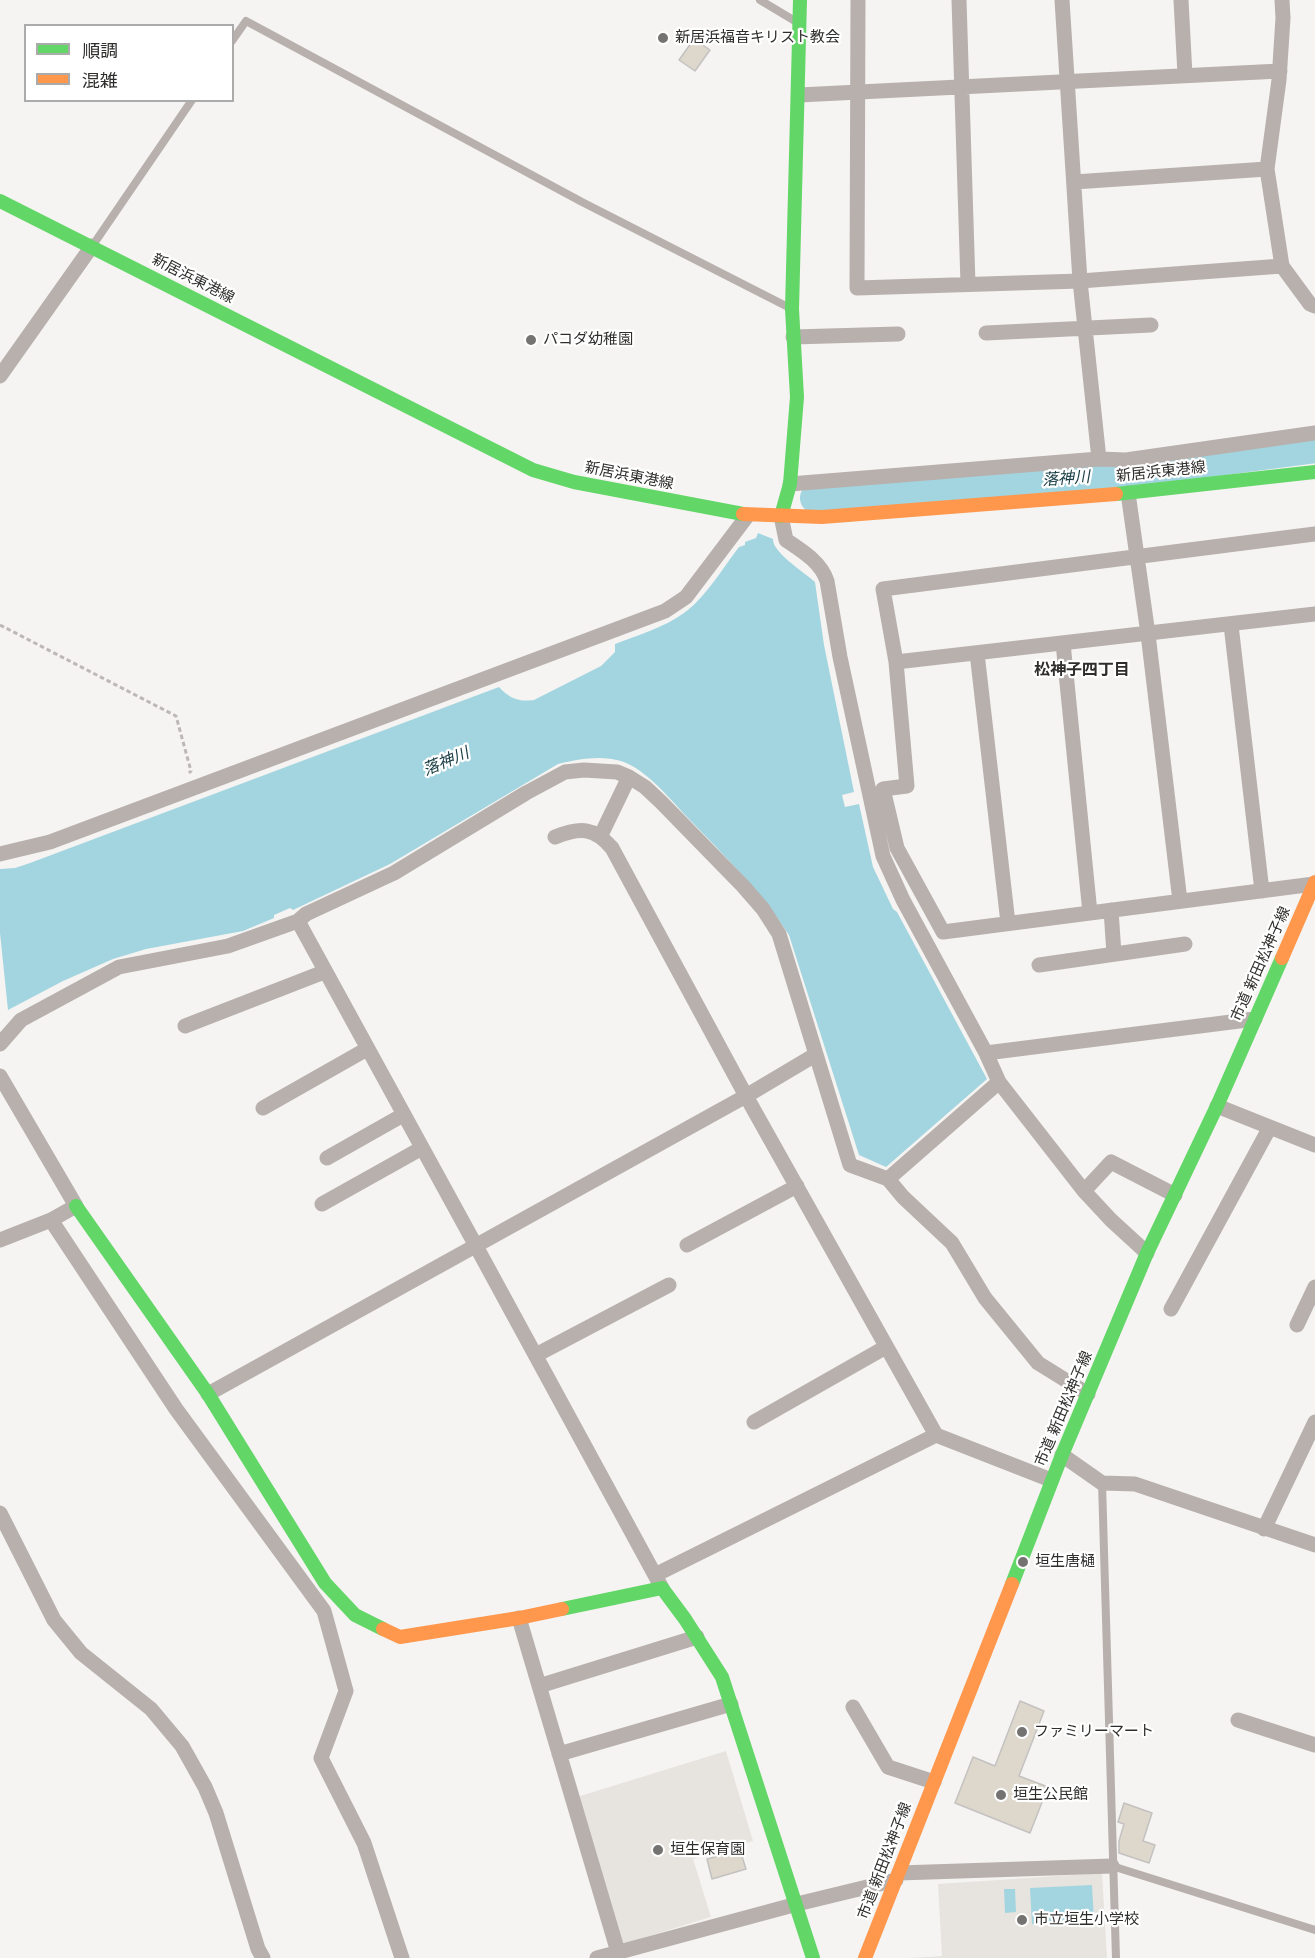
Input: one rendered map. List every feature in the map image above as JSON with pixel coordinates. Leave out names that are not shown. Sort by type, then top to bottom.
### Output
[{"type":"street","points":[[800,0],[792,309],[797,397],[790,484],[781,516],[786,540],[818,564],[827,581],[840,657],[883,856],[903,900],[986,1053],[999,1082],[1084,1191],[1147,1253]]},
{"type":"street","points":[[858,0],[857,288],[1080,280],[1282,266]]},
{"type":"street","points":[[959,0],[968,285]]},
{"type":"street","points":[[1062,0],[1080,280],[1098,459]]},
{"type":"street","points":[[1181,0],[1185,75]]},
{"type":"street","points":[[1282,0],[1280,70],[1267,169],[1282,266],[1310,304],[1315,306]]},
{"type":"street","points":[[799,95],[1280,70]]},
{"type":"street","points":[[1074,182],[1267,169]]},
{"type":"street","name":"新居浜東港線","points":[[0,201],[533,470],[574,483],[748,515],[822,518],[1128,493],[1315,472]]},
{"type":"street","points":[[0,376],[92,246]]},
{"type":"street","points":[[986,333],[1151,326]]},
{"type":"street","points":[[793,337],[898,334]]},
{"type":"street","points":[[790,484],[1098,459],[1126,460],[1315,433]]},
{"type":"street","points":[[1128,493],[1148,634],[1180,901]]},
{"type":"street","points":[[0,854],[50,842],[665,611],[686,597],[748,515]]},
{"type":"street","points":[[1314,883],[943,932],[897,848],[883,789],[907,786],[896,662],[883,589],[1315,534]]},
{"type":"street","points":[[896,662],[1315,614]]},
{"type":"street","points":[[1231,625],[1262,891]]},
{"type":"street","points":[[1063,643],[1090,913]]},
{"type":"street","points":[[976,653],[1008,924]]},
{"type":"street","points":[[0,1044],[21,1020],[119,968],[228,945],[298,921],[306,914],[394,873],[565,772],[584,770],[617,772],[645,787],[661,802],[743,886],[763,909],[779,934],[850,1165],[888,1179],[903,1197],[952,1243],[985,1298],[1038,1363],[1088,1394]]},
{"type":"street","points":[[601,835],[629,777]]},
{"type":"street","points":[[555,837],[573,830],[601,835],[612,848],[796,1186],[936,1435],[1052,1479]]},
{"type":"street","name":"市道 新田松神子線","points":[[865,1958],[1062,1455],[1147,1253],[1217,1106],[1314,883]]},
{"type":"street","points":[[1111,910],[1114,954]]},
{"type":"street","points":[[298,921],[658,1582],[722,1677],[813,1958]]},
{"type":"street","points":[[1039,965],[1185,944]]},
{"type":"street","points":[[185,1026],[324,972]]},
{"type":"street","points":[[986,1053],[1256,1019]]},
{"type":"street","points":[[263,1108],[367,1049]]},
{"type":"street","points":[[208,1394],[747,1096],[815,1055]]},
{"type":"street","points":[[0,1076],[76,1206],[208,1394],[325,1583],[355,1615],[400,1637],[519,1617],[658,1582],[936,1435]]},
{"type":"street","points":[[888,1179],[999,1082]]},
{"type":"street","points":[[1217,1106],[1315,1145]]},
{"type":"street","points":[[327,1158],[403,1115]]},
{"type":"street","points":[[1171,1309],[1270,1127]]},
{"type":"street","points":[[322,1204],[422,1148]]},
{"type":"street","points":[[1084,1191],[1111,1162],[1175,1195]]},
{"type":"street","points":[[687,1245],[796,1186]]},
{"type":"street","points":[[0,1240],[51,1220],[76,1206]]},
{"type":"street","points":[[51,1220],[176,1409],[324,1611],[346,1691],[321,1758],[364,1843],[402,1958]]},
{"type":"street","points":[[536,1355],[669,1285]]},
{"type":"street","points":[[1297,1325],[1315,1287]]},
{"type":"street","points":[[754,1422],[886,1347]]},
{"type":"street","points":[[1264,1529],[1315,1422]]},
{"type":"street","points":[[1062,1455],[1102,1483],[1135,1484],[1315,1545]]},
{"type":"street","points":[[0,1513],[54,1620],[81,1653],[151,1709],[182,1746],[206,1787],[216,1813],[232,1869],[263,1958]]},
{"type":"street","points":[[519,1617],[618,1952]]},
{"type":"street","points":[[539,1686],[697,1637]]},
{"type":"street","points":[[559,1754],[731,1704]]},
{"type":"street","points":[[853,1707],[888,1767],[934,1782]]},
{"type":"street","points":[[1238,1720],[1315,1745]]},
{"type":"street","points":[[597,1958],[897,1877],[1112,1866]]},
{"type":"lane","points":[[760,0],[800,24]]},
{"type":"lane","points":[[234,38],[246,21],[582,202],[792,309]]},
{"type":"lane","points":[[92,246],[191,102]]},
{"type":"lane","points":[[1102,1483],[1116,1958]]},
{"type":"lane","points":[[1112,1866],[1315,1930]]},
{"type":"path","points":[[0,625],[176,716],[191,771],[183,777]]},
{"type":"shaded area","name":"垣生保育園","points":[[726,1751],[753,1841],[693,1859],[711,1917],[623,1944],[577,1797]]},
{"type":"shaded area","name":"市立垣生小学校","points":[[1102,1873],[1107,1958],[910,1958],[942,1956],[938,1884]]},
{"type":"water","points":[[758,533],[773,539],[783,556],[815,582],[824,645],[854,792],[842,795],[845,807],[859,804],[873,867],[893,909],[897,912],[987,1079],[886,1167],[859,1155],[789,935],[741,874],[665,793],[648,777],[630,765],[613,759],[590,758],[558,764],[390,864],[243,931],[146,949],[113,959],[63,981],[8,1010],[0,933],[0,869],[15,868],[30,863],[499,687],[515,699],[534,700],[601,666],[615,652],[615,644],[659,627],[684,613],[706,591],[739,547],[756,538]]},
{"type":"water","points":[[1092,1885],[1094,1921],[1032,1924],[1030,1888]]},
{"type":"water","points":[[1004,1889],[1015,1889],[1016,1912],[1005,1913]]},
{"type":"building","points":[[694,39],[710,50],[695,71],[679,60]]},
{"type":"building","name":"垣生公民館","points":[[1020,1701],[1044,1711],[1019,1776],[1048,1787],[1030,1833],[955,1803],[973,1757],[995,1766]]},
{"type":"building","points":[[1124,1803],[1152,1813],[1143,1841],[1155,1845],[1149,1863],[1119,1853],[1119,1841],[1124,1824],[1118,1822]]},
{"type":"building","points":[[740,1850],[746,1869],[712,1879],[707,1859]]},
{"type":"waterway","name":"落神川","points":[[815,498],[1105,476],[1315,448]]},
{"type":"traffic: fast","points":[[781,516],[790,484],[797,397],[792,309],[800,0]]},
{"type":"traffic: fast","points":[[0,201],[533,470],[574,482],[743,514]]},
{"type":"traffic: fast","points":[[1116,494],[1315,472]]},
{"type":"traffic: fast","points":[[1012,1584],[1062,1455],[1147,1253],[1217,1106],[1282,958]]},
{"type":"traffic: fast","points":[[76,1206],[208,1394],[325,1583],[355,1615],[383,1629]]},
{"type":"traffic: fast","points":[[562,1609],[662,1588],[685,1619],[722,1677],[813,1958]]},
{"type":"traffic: slow","points":[[743,514],[822,517],[1116,494]]},
{"type":"traffic: slow","points":[[1282,958],[1315,882]]},
{"type":"traffic: slow","points":[[865,1958],[1012,1584]]},
{"type":"traffic: slow","points":[[383,1629],[400,1637],[562,1609]]},
{"type":"place","name":"新居浜福音キリスト教会","points":[[663,38]]},
{"type":"place","name":"パコダ幼稚園","points":[[531,340]]},
{"type":"place","name":"垣生唐樋","points":[[1023,1562]]},
{"type":"place","name":"ファミリーマート","points":[[1022,1732]]},
{"type":"place","name":"垣生公民館","points":[[1001,1795]]},
{"type":"place","name":"垣生保育園","points":[[658,1850]]},
{"type":"place","name":"市立垣生小学校","points":[[1022,1920]]},
{"type":"district","name":"松神子四丁目","points":[[1082,670]]}]
